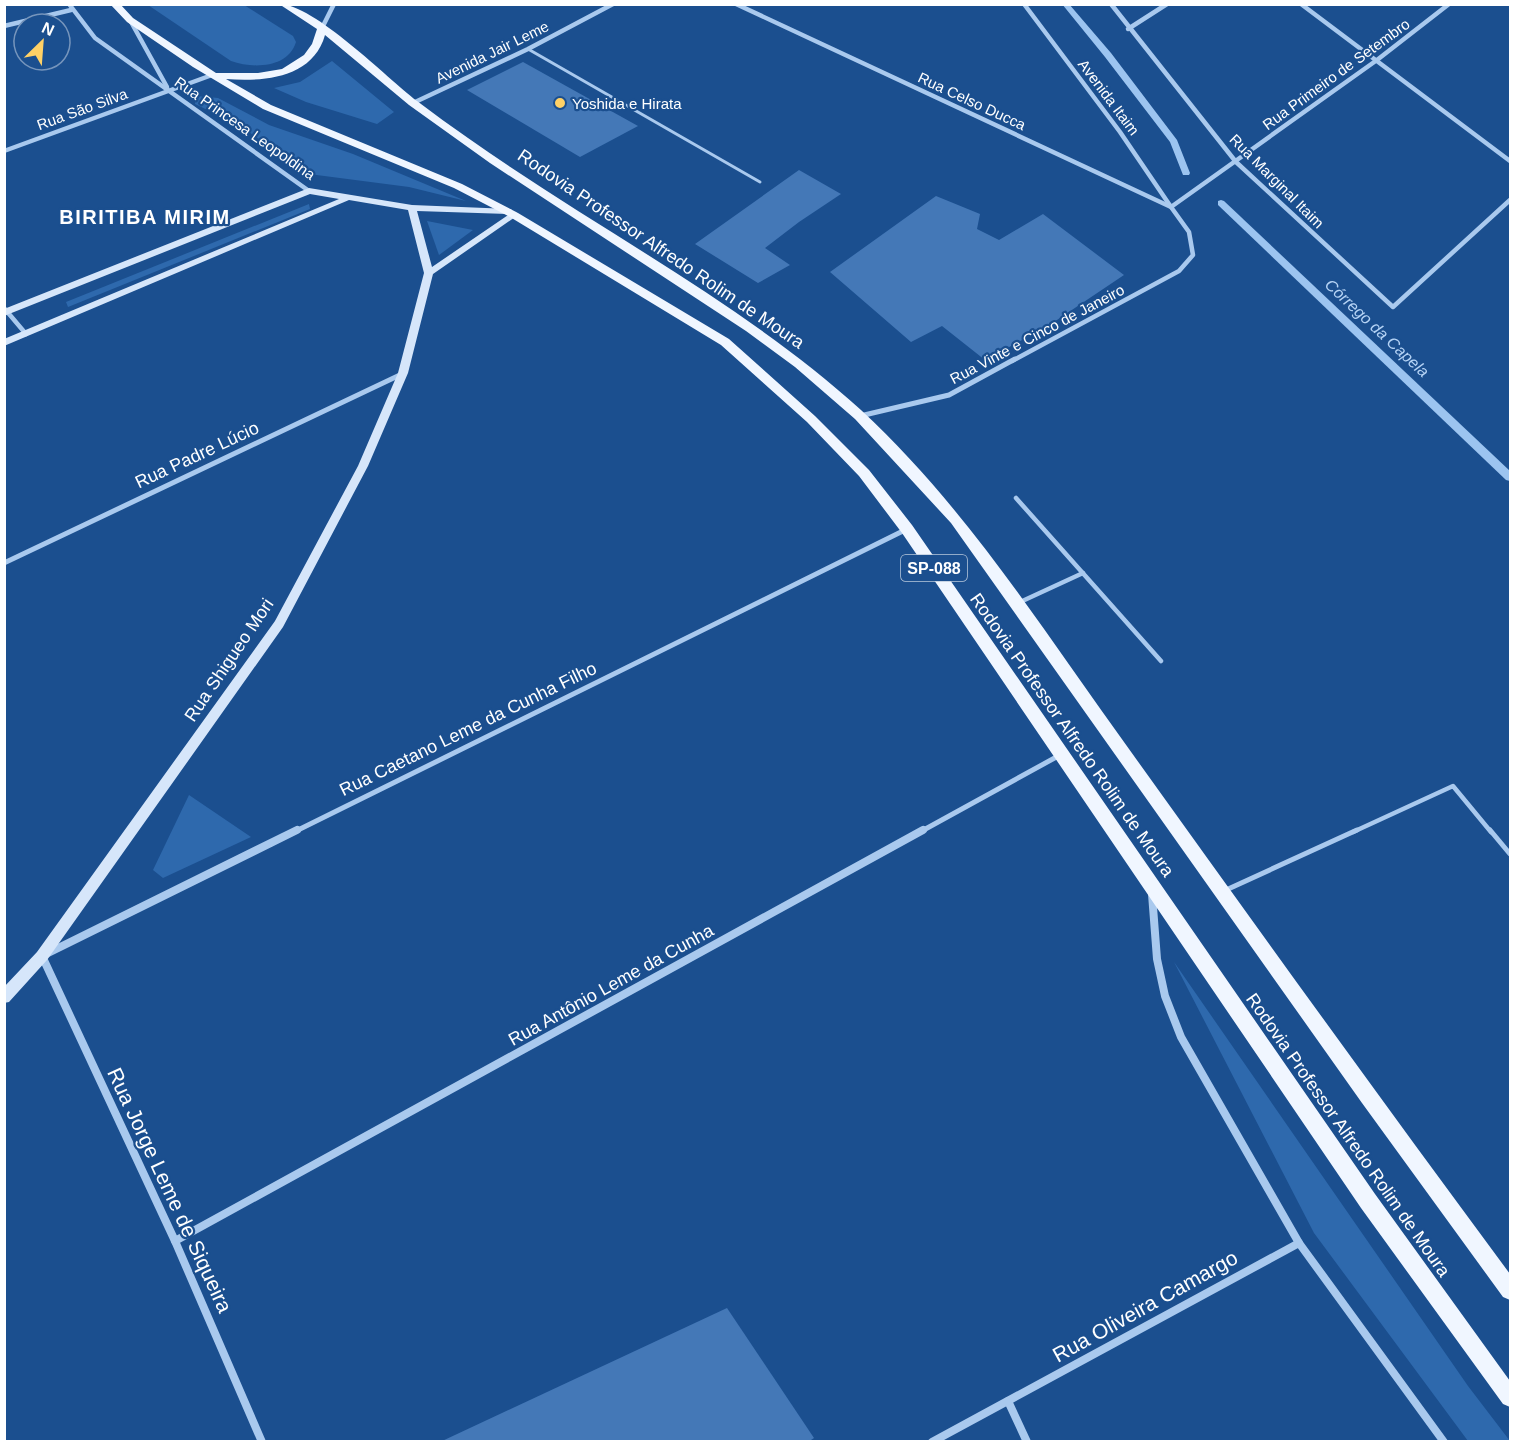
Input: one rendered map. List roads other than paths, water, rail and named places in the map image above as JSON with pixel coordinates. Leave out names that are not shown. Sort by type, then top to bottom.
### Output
[{"type":"main road","name":"Rodovia Professor Alfredo Rolim de Moura","points":[[114,4],[130,20],[212,75],[267,107],[413,166],[511,213],[725,342],[826,434],[864,473],[907,529],[1060,756],[1240,1012],[1368,1201],[1510,1397]]},
{"type":"main road","name":"Rodovia Professor Alfredo Rolim de Moura","points":[[284,4],[322,28],[413,104],[494,161],[750,328],[799,364],[859,416],[956,519],[1221,892],[1488,1263],[1510,1290]]},
{"type":"main road","points":[[212,75],[261,76],[294,67],[316,47],[322,28]]},
{"type":"street","points":[[322,28],[334,4]]},
{"type":"street","name":"Avenida Jair Leme","points":[[413,104],[528,49],[613,4]]},
{"type":"street","name":"Rua Celso Ducca","points":[[736,4],[1171,207],[1189,232]]},
{"type":"street","name":"Avenida Itaim","points":[[1024,4],[1120,132],[1171,207]]},
{"type":"street","name":"Rua Marginal Itaim","points":[[1111,4],[1236,162],[1393,307],[1510,200]]},
{"type":"street","points":[[1128,28],[1167,4]]},
{"type":"street","points":[[1301,4],[1510,161]]},
{"type":"street","name":"Rua Primeiro de Setembro","points":[[1171,207],[1377,60],[1449,4]]},
{"type":"street","points":[[4,26],[70,7]]},
{"type":"street","name":"Rua Princesa Leopoldina","points":[[70,7],[95,38],[309,191],[412,208],[511,213]]},
{"type":"street","points":[[130,20],[168,90]]},
{"type":"street","name":"Rua São Silva","points":[[4,151],[212,75]]},
{"type":"street","points":[[26,334],[6,311],[309,191]]},
{"type":"street","points":[[4,343],[347,199]]},
{"type":"street","points":[[412,208],[429,273],[511,213]]},
{"type":"street","name":"Rua Vinte e Cinco de Janeiro","points":[[859,416],[949,394],[1179,271],[1193,255],[1189,232]]},
{"type":"street","name":"Rua Shigueo Mori","points":[[4,996],[42,956],[279,624],[363,466],[403,374],[429,273]]},
{"type":"street","name":"Rua Padre Lúcio","points":[[4,563],[403,374]]},
{"type":"street","name":"Rua Caetano Leme da Cunha Filho","points":[[42,956],[907,529]]},
{"type":"street","name":"Rua Antônio Leme da Cunha","points":[[175,1241],[1060,756]]},
{"type":"street","points":[[1152,885],[1157,959],[1165,996],[1180,1037],[1299,1243],[1444,1442]]},
{"type":"street","name":"Rua Jorge Leme de Siqueira","points":[[42,956],[175,1241],[262,1442]]},
{"type":"street","name":"Rua Oliveira Camargo","points":[[932,1442],[1299,1243]]},
{"type":"street","points":[[1008,1401],[1027,1442]]},
{"type":"lane","points":[[528,49],[760,182]]},
{"type":"lane","points":[[1016,498],[1161,662]]},
{"type":"lane","points":[[1016,604],[1083,573]]},
{"type":"lane","points":[[1221,892],[1453,786],[1510,854]]},
{"type":"waterway","name":"Córrego da Capela","points":[[1065,4],[1108,55],[1174,142],[1186,173]]},
{"type":"waterway","name":"Córrego da Capela","points":[[1221,203],[1510,477]]},
{"type":"place","name":"Yoshida e Hirata","points":[[560,103]]},
{"type":"district","name":"BIRITIBA MIRIM","points":[[145,217]]}]
